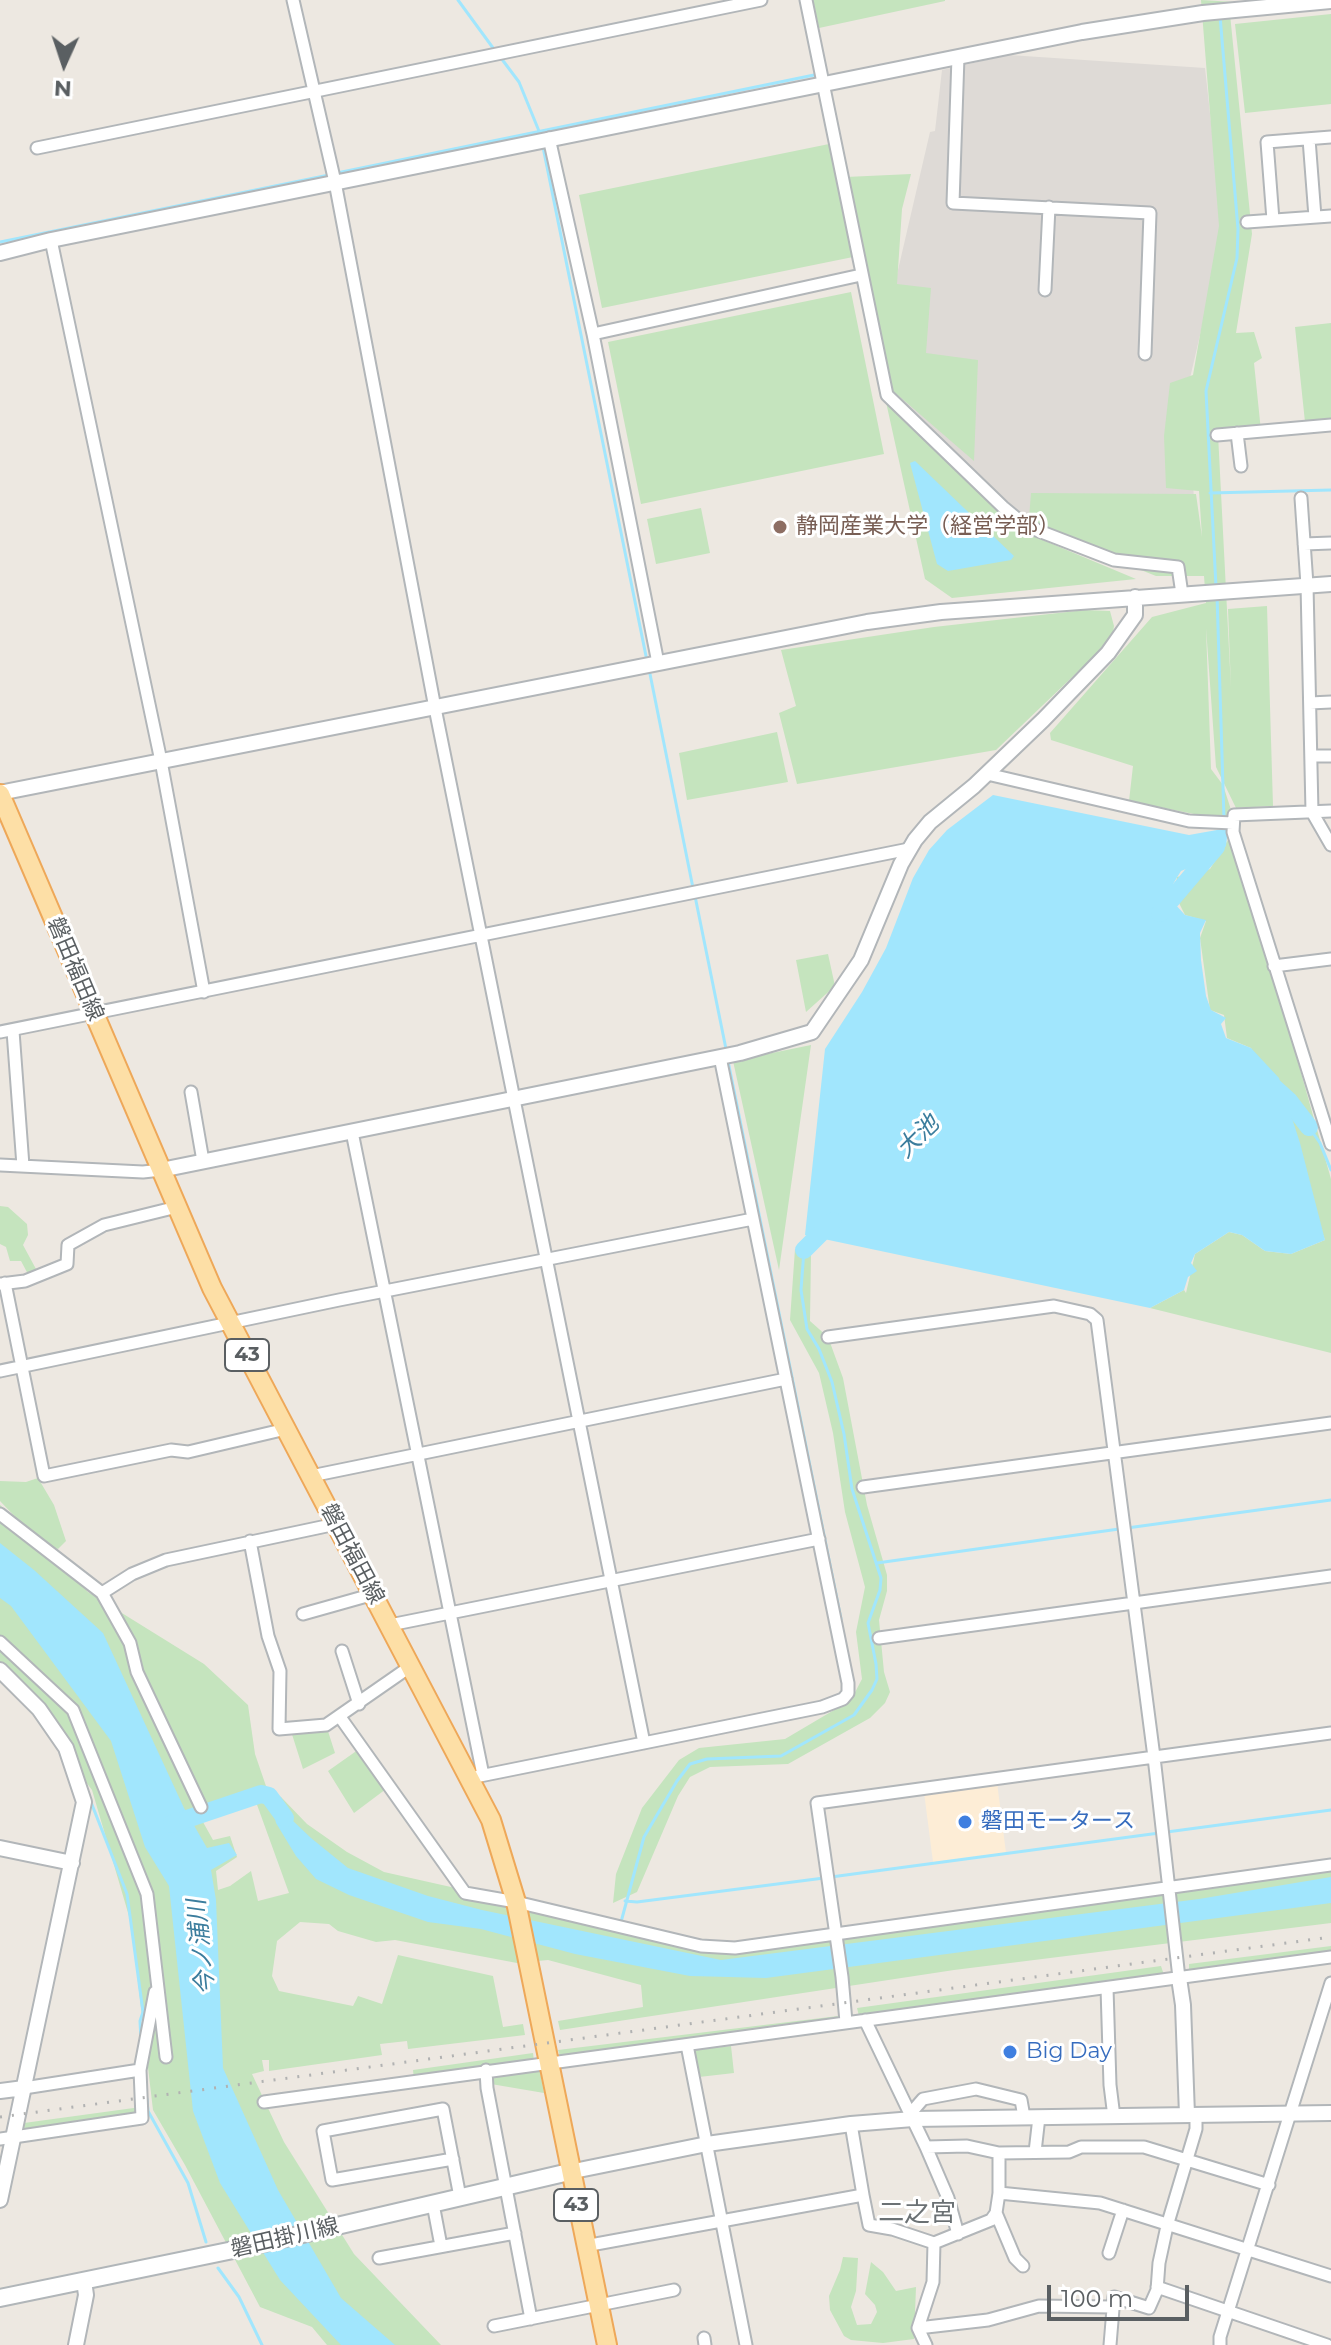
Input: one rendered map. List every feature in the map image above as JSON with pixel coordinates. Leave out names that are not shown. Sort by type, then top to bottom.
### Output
[{"type":"main road","name":"磐田福田線","points":[[0,794],[230,1324],[411,1666],[477,1777],[516,1903],[607,2345]]},
{"type":"main road","name":"磐田掛川線","points":[[0,2298],[238,2249],[569,2172]]},
{"type":"street","points":[[293,0],[335,182],[435,708],[644,1743]]},
{"type":"street","points":[[37,148],[761,0]]},
{"type":"street","points":[[806,0],[887,395],[1026,526],[1114,560],[1178,567],[1182,594]]},
{"type":"street","points":[[0,253],[335,182],[1205,8],[1331,1]]},
{"type":"street","points":[[958,57],[953,203],[1150,213],[1145,354]]},
{"type":"street","points":[[1273,220],[1267,142],[1331,137]]},
{"type":"street","points":[[1309,139],[1315,217]]},
{"type":"street","points":[[542,140],[593,334],[658,663]]},
{"type":"street","points":[[1045,290],[1049,207]]},
{"type":"street","points":[[1247,222],[1331,216]]},
{"type":"street","points":[[51,240],[161,761],[204,992]]},
{"type":"street","points":[[593,334],[861,275]]},
{"type":"street","points":[[1217,435],[1331,425]]},
{"type":"street","points":[[1237,433],[1241,466]]},
{"type":"street","points":[[1301,498],[1307,585],[1312,812],[1331,845]]},
{"type":"street","points":[[1304,544],[1331,543]]},
{"type":"street","points":[[0,794],[867,622],[941,612],[1331,584]]},
{"type":"street","points":[[0,1165],[143,1172],[161,1170],[720,1057],[812,1032],[861,960],[909,849],[930,822],[987,774],[1108,653],[1135,615],[1135,597]]},
{"type":"street","points":[[1310,703],[1331,702]]},
{"type":"street","points":[[1311,756],[1331,756]]},
{"type":"street","points":[[987,774],[1189,821],[1233,823]]},
{"type":"street","points":[[1331,811],[1234,815],[1233,823],[1233,832],[1274,966],[1327,1115],[1331,1144]]},
{"type":"street","points":[[23,1166],[6,1032],[909,849]]},
{"type":"street","points":[[1274,966],[1331,959]]},
{"type":"street","points":[[352,1132],[451,1614],[477,1777],[822,1707],[843,1699],[848,1693],[848,1683],[720,1057]]},
{"type":"street","points":[[191,1092],[203,1161]]},
{"type":"street","points":[[177,1207],[104,1225],[68,1245],[67,1264],[25,1281],[2,1284],[44,1476],[171,1450],[188,1452],[286,1429]]},
{"type":"street","points":[[0,1371],[753,1219]]},
{"type":"street","points":[[828,1337],[1054,1306],[1090,1314],[1097,1320],[1154,1757],[1183,2005],[1192,2115],[1196,2129],[1167,2226],[1157,2287],[1149,2308],[1114,2297],[1110,2345]]},
{"type":"street","points":[[311,1476],[786,1379]]},
{"type":"street","points":[[863,1487],[1331,1423]]},
{"type":"street","points":[[0,1514],[102,1593],[130,1643],[137,1672],[201,1807]]},
{"type":"street","points":[[102,1593],[132,1574],[166,1560],[336,1524]]},
{"type":"street","points":[[390,1625],[819,1539]]},
{"type":"street","points":[[250,1541],[268,1636],[280,1671],[279,1729],[326,1725],[411,1666]]},
{"type":"street","points":[[879,1638],[1331,1576]]},
{"type":"street","points":[[303,1614],[374,1594]]},
{"type":"street","points":[[0,1642],[73,1710],[147,1894],[166,2057]]},
{"type":"street","points":[[342,1651],[359,1704]]},
{"type":"street","points":[[0,1670],[39,1709],[66,1748],[84,1802],[24,2088],[7,2138],[0,2200]]},
{"type":"street","points":[[340,1717],[465,1893],[719,1949],[1168,1890],[1331,1865]]},
{"type":"street","points":[[846,2022],[837,1935],[817,1803],[1331,1733]]},
{"type":"street","points":[[0,1848],[72,1863]]},
{"type":"street","points":[[264,2102],[1331,1957]]},
{"type":"street","points":[[7,2138],[142,2118],[140,2070],[158,1979]]},
{"type":"street","points":[[1220,2345],[1331,1983]]},
{"type":"street","points":[[1107,1988],[1114,2117]]},
{"type":"street","points":[[865,2020],[926,2147],[948,2198],[958,2234]]},
{"type":"street","points":[[687,2045],[746,2345]]},
{"type":"street","points":[[0,2091],[140,2070]]},
{"type":"street","points":[[486,2070],[531,2319]]},
{"type":"street","points":[[912,2116],[923,2099],[976,2089],[1021,2100],[1032,2117],[1035,2152]]},
{"type":"street","points":[[453,2159],[332,2180],[323,2131],[443,2109],[453,2159],[460,2197]]},
{"type":"street","points":[[569,2172],[707,2144],[912,2116],[1114,2117],[1331,2113]]},
{"type":"street","points":[[851,2124],[869,2225],[934,2243],[991,2220],[996,2213],[999,2193],[999,2153]]},
{"type":"street","points":[[926,2147],[967,2146],[999,2153],[1069,2152],[1081,2147],[1144,2147],[1269,2185]]},
{"type":"street","points":[[999,2193],[1100,2203],[1331,2276]]},
{"type":"street","points":[[585,2246],[863,2195]]},
{"type":"street","points":[[433,2204],[441,2246]]},
{"type":"street","points":[[1109,2253],[1123,2210]]},
{"type":"street","points":[[996,2213],[1015,2258],[1023,2266]]},
{"type":"street","points":[[379,2258],[515,2233]]},
{"type":"street","points":[[926,2345],[918,2328],[933,2282],[934,2243]]},
{"type":"street","points":[[76,2345],[86,2295],[84,2281]]},
{"type":"street","points":[[1157,2287],[1327,2345]]},
{"type":"street","points":[[494,2326],[674,2290]]},
{"type":"street","points":[[918,2328],[988,2320],[1039,2306],[1112,2307]]},
{"type":"shaded area","points":[[1009,55],[1205,68],[1222,222],[1217,262],[1187,391],[1198,561],[1044,530],[1013,514],[891,397],[879,352],[930,132],[935,131],[942,70]]},
{"type":"shaded area","name":"磐田モータース","points":[[997,1782],[1006,1853],[933,1862],[924,1792]]},
{"type":"green space","points":[[813,0],[945,0],[945,1],[819,28]]},
{"type":"green space","points":[[1201,0],[1235,2],[1230,14],[1252,234],[1236,333],[1254,332],[1262,358],[1254,363],[1261,431],[1218,434],[1231,688],[1228,609],[1267,606],[1273,806],[1236,808],[1216,767],[1206,628],[1211,769],[1223,785],[1234,819],[1129,801],[1133,766],[1051,740],[1050,733],[1152,617],[1206,603],[1204,576],[1156,576],[1108,557],[1029,518],[1031,493],[1196,494],[1202,537],[1199,491],[1166,488],[1164,436],[1170,383],[1193,375],[1219,226]]},
{"type":"green space","points":[[1331,14],[1331,104],[1245,113],[1235,24]]},
{"type":"green space","points":[[829,144],[853,257],[602,308],[579,195]]},
{"type":"green space","points":[[911,174],[902,209],[897,284],[931,288],[926,353],[978,360],[974,461],[892,390],[846,177]]},
{"type":"green space","points":[[851,292],[884,454],[641,504],[608,342]]},
{"type":"green space","points":[[1331,323],[1331,419],[1305,422],[1295,327]]},
{"type":"green space","points":[[886,402],[1026,533],[1136,579],[952,598],[925,579]]},
{"type":"green space","points":[[701,508],[710,553],[656,564],[647,519]]},
{"type":"green space","points":[[1085,610],[1110,611],[1114,626],[1112,639],[996,750],[797,784],[779,713],[796,706],[781,650],[934,627]]},
{"type":"green space","points":[[777,732],[788,782],[687,800],[679,753]]},
{"type":"green space","points":[[1233,832],[1331,1179],[1331,1353],[1150,1308],[1184,1290],[1186,1293],[1195,1254],[1229,1232],[1242,1235],[1265,1251],[1291,1254],[1325,1240],[1251,1048],[1227,1038],[1224,1015],[1210,1010],[1200,938],[1206,921],[1185,915],[1175,895],[1177,877],[1210,869]]},
{"type":"green space","points":[[828,954],[835,986],[806,1012],[796,960]]},
{"type":"green space","points":[[811,1045],[779,1270],[733,1061]]},
{"type":"green space","points":[[0,1206],[8,1207],[27,1224],[28,1235],[23,1245],[36,1269],[29,1276],[21,1261],[10,1261],[6,1247],[0,1244]]},
{"type":"green space","points":[[795,1249],[811,1255],[810,1321],[828,1337],[843,1378],[867,1505],[887,1575],[887,1591],[879,1620],[884,1672],[890,1692],[885,1703],[870,1718],[788,1764],[710,1767],[690,1777],[678,1796],[637,1892],[613,1903],[616,1874],[642,1808],[679,1760],[699,1748],[785,1739],[851,1700],[862,1679],[856,1632],[865,1587],[845,1512],[833,1433],[819,1373],[790,1320]]},
{"type":"green space","points":[[38,1478],[54,1505],[66,1541],[58,1549],[38,1542],[88,1592],[204,1664],[248,1705],[255,1754],[267,1789],[281,1797],[307,1824],[347,1852],[384,1872],[723,1948],[1331,1865],[1331,1923],[954,1970],[560,2030],[558,2021],[643,2007],[641,1985],[548,1960],[517,1963],[395,1940],[376,1942],[338,1931],[329,1924],[300,1922],[277,1941],[272,1976],[279,1991],[353,2006],[358,1996],[382,2004],[398,1955],[493,1976],[503,2027],[523,2024],[525,2035],[408,2049],[407,2041],[380,2044],[382,2055],[269,2071],[269,2060],[262,2060],[264,2071],[252,2074],[284,2142],[354,2254],[441,2345],[327,2345],[312,2327],[260,2307],[153,2110],[131,1923],[92,1790],[33,1713],[0,1678],[0,1505],[22,1524],[0,1501],[0,1481],[26,1482]],"holes":[[[256,1802],[289,1893],[258,1901],[251,1871],[230,1886],[218,1890],[216,1871],[237,1857],[230,1836],[213,1840],[203,1822]]]},
{"type":"green space","points":[[326,1725],[335,1753],[303,1769],[290,1728]]},
{"type":"green space","points":[[362,1747],[390,1786],[354,1813],[328,1771]]},
{"type":"green space","points":[[1331,1946],[1331,1957],[1189,1974],[1189,1964]]},
{"type":"green space","points":[[1161,1966],[1165,1978],[859,2016],[857,2008]]},
{"type":"green space","points":[[838,2016],[835,2024],[561,2059],[558,2050]]},
{"type":"green space","points":[[731,2046],[734,2073],[699,2077],[694,2050]]},
{"type":"green space","points":[[533,2053],[534,2061],[414,2080],[413,2070]]},
{"type":"green space","points":[[539,2066],[544,2093],[491,2084],[490,2073]]},
{"type":"green space","points":[[141,2107],[142,2118],[24,2131],[24,2123]]},
{"type":"green space","points":[[843,2257],[858,2258],[856,2291],[851,2307],[857,2325],[871,2324],[877,2312],[865,2294],[871,2262],[883,2272],[896,2291],[916,2287],[914,2339],[883,2343],[851,2340],[844,2336],[830,2310],[829,2296]]},
{"type":"water","points":[[915,461],[1014,556],[1011,560],[948,571],[937,564],[910,463]]},
{"type":"water","points":[[993,795],[1189,835],[1228,828],[1226,846],[1213,862],[1181,871],[1173,884],[1174,903],[1185,915],[1206,920],[1200,933],[1206,996],[1211,1010],[1226,1018],[1221,1024],[1226,1038],[1251,1048],[1279,1078],[1300,1143],[1325,1240],[1291,1254],[1265,1251],[1242,1235],[1229,1232],[1195,1254],[1191,1263],[1197,1271],[1188,1277],[1184,1290],[1150,1308],[805,1235],[825,1049],[886,948],[913,878],[929,850],[947,830]]},
{"type":"water","name":"今ノ浦川","points":[[0,1543],[103,1633],[184,1808],[207,1848],[229,1843],[237,1855],[211,1870],[216,1900],[223,2068],[278,2190],[341,2298],[395,2345],[341,2345],[280,2280],[220,2183],[193,2111],[169,1886],[145,1847],[111,1741],[11,1606],[0,1598]]},
{"type":"water","points":[[271,1800],[348,1868],[428,1896],[482,1910],[721,1960],[1199,1899],[1331,1877],[1331,1903],[766,1978],[690,1976],[575,1954],[481,1929],[428,1922],[349,1895],[316,1879],[296,1856],[276,1823]]},
{"type":"waterway","points":[[458,0],[496,52]]},
{"type":"waterway","points":[[1216,587],[1206,391],[1237,258],[1238,229],[1220,16]]},
{"type":"waterway","points":[[501,58],[519,82],[541,136]]},
{"type":"waterway","points":[[337,173],[819,74]]},
{"type":"waterway","points":[[543,147],[647,661]]},
{"type":"waterway","points":[[0,242],[329,175]]},
{"type":"waterway","points":[[1210,493],[1331,490]]},
{"type":"waterway","points":[[1217,595],[1224,819]]},
{"type":"waterway","points":[[649,669],[693,888]]},
{"type":"waterway","name":"大池","points":[[1160,913],[1216,847]]},
{"type":"waterway","points":[[695,896],[726,1049]]},
{"type":"waterway","points":[[728,1061],[841,1619]]},
{"type":"waterway","name":"大池","points":[[1268,1082],[1289,1101],[1309,1127]]},
{"type":"waterway","points":[[1309,1127],[1320,1143],[1331,1170]]},
{"type":"waterway","name":"大池","points":[[804,1250],[833,1221]]},
{"type":"waterway","points":[[621,1922],[644,1837],[690,1764],[707,1759],[781,1756],[854,1715],[877,1679],[868,1623],[881,1578],[852,1489],[832,1382],[807,1329],[801,1290],[804,1250]]},
{"type":"waterway","points":[[1127,1528],[1331,1500]]},
{"type":"waterway","points":[[877,1563],[1119,1529]]},
{"type":"waterway","points":[[172,1824],[261,1794],[269,1796],[285,1818]]},
{"type":"waterway","points":[[89,1797],[127,1894],[143,2012],[141,2040]]},
{"type":"waterway","points":[[831,1877],[1331,1810]]},
{"type":"waterway","points":[[625,1901],[824,1878]]},
{"type":"waterway","points":[[147,2099],[148,2111],[188,2183],[206,2242]]},
{"type":"waterway","points":[[218,2268],[239,2297],[262,2345]]},
{"type":"railway","points":[[0,2117],[1331,1937]]},
{"type":"place","name":"静岡産業大学（経営学部）","points":[[780,527]]},
{"type":"place","name":"磐田モータース","points":[[965,1822]]},
{"type":"place","name":"Big Day","points":[[1010,2052]]},
{"type":"district","name":"二之宮","points":[[917,2213]]}]
